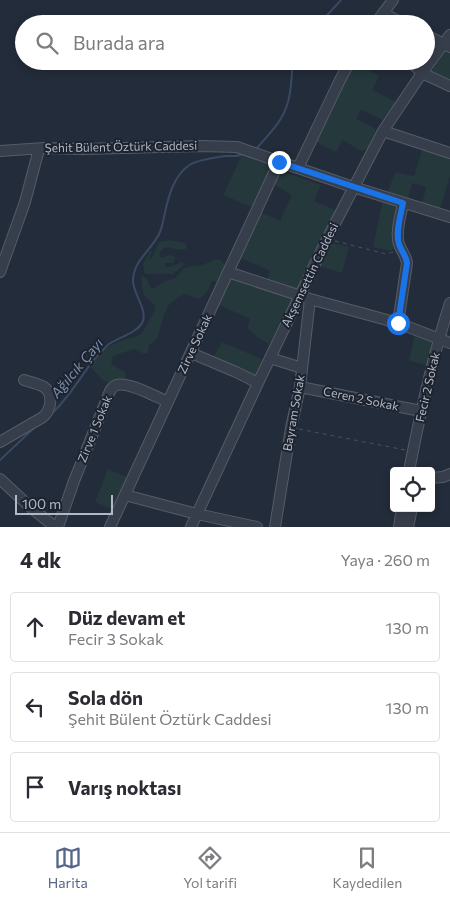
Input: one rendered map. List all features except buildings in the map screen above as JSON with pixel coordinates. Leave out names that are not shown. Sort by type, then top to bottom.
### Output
[{"type":"street","points":[[387,15],[383,13],[393,0]]},
{"type":"street","name":"Akşemsettin Caddesi","points":[[435,58],[446,45],[450,35]]},
{"type":"street","points":[[298,168],[345,70]]},
{"type":"street","points":[[419,70],[450,86]]},
{"type":"street","name":"Akşemsettin Caddesi","points":[[191,527],[258,382],[305,298],[327,239],[353,187],[383,130],[425,70]]},
{"type":"street","points":[[383,130],[450,153]]},
{"type":"street","name":"Şehit Bülent Öztürk Caddesi","points":[[0,151],[226,146],[242,149],[279,162]]},
{"type":"street","points":[[0,272],[25,202],[39,149]]},
{"type":"street","points":[[279,162],[450,217]]},
{"type":"street","name":"Zirve Sokak","points":[[110,527],[279,162]]},
{"type":"street","points":[[398,323],[407,263],[397,236],[403,203]]},
{"type":"street","points":[[228,272],[305,298],[398,323],[450,343]]},
{"type":"street","name":"Bayram Sokak","points":[[275,527],[290,428],[300,387],[305,298]]},
{"type":"street","name":"Fecir 2 Sokak","points":[[410,467],[439,339],[450,303]]},
{"type":"street","points":[[191,353],[258,382]]},
{"type":"street","points":[[270,358],[302,368]]},
{"type":"street","points":[[0,442],[43,417],[48,411],[50,397],[47,390],[44,387],[24,380]]},
{"type":"street","name":"Zirve 1 Sokak","points":[[0,479],[29,506],[57,527],[91,437],[113,387],[127,385],[168,402]]},
{"type":"street","name":"Ceren 2 Sokak","points":[[300,387],[422,411]]},
{"type":"street","points":[[435,478],[450,474]]},
{"type":"street","points":[[125,495],[197,514],[258,527]]},
{"type":"street","points":[[398,527],[401,512]]},
{"type":"street","points":[[408,527],[411,512]]},
{"type":"path","points":[[327,239],[386,254],[400,248]]},
{"type":"path","points":[[290,428],[413,452]]},
{"type":"shaded area","points":[[450,52],[450,80],[432,71],[435,70],[435,66],[444,53]]},
{"type":"shaded area","points":[[350,70],[368,70],[379,76],[372,90],[396,102],[383,120],[361,109],[356,119],[376,129],[368,148],[362,151],[342,140],[336,152],[314,141]]},
{"type":"shaded area","points":[[424,144],[450,153],[450,176],[440,209],[422,204],[426,187],[412,183],[408,199],[387,194],[395,172],[414,176]]},
{"type":"shaded area","points":[[243,153],[272,163],[254,208],[223,195]]},
{"type":"shaded area","points":[[281,171],[321,185],[314,201],[336,210],[297,293],[266,283],[270,271],[241,258],[261,212],[280,221],[292,195],[274,185]]},
{"type":"shaded area","points":[[383,199],[400,207],[393,249],[391,251],[373,247]]},
{"type":"shaded area","points":[[169,240],[185,243],[187,247],[183,250],[164,248],[159,254],[161,258],[169,255],[174,256],[175,259],[173,263],[165,263],[165,267],[183,262],[184,265],[173,274],[145,274],[143,264],[150,251],[152,251],[150,260],[159,242]]},
{"type":"shaded area","points":[[331,243],[349,247],[342,273],[320,266]]},
{"type":"shaded area","points":[[216,259],[224,264],[224,271],[219,281],[211,281],[210,287],[202,297],[196,298],[184,294],[168,306],[157,339],[149,345],[148,353],[142,353],[134,349],[113,356],[111,364],[126,373],[125,380],[108,382],[102,380],[91,368],[89,362],[98,352],[143,332],[154,311],[154,304],[143,293],[141,278],[143,276],[147,279],[150,287],[154,288],[163,282],[175,278],[184,268],[200,266]]},
{"type":"shaded area","points":[[232,274],[295,295],[269,344],[247,328],[250,319],[217,304]]},
{"type":"shaded area","points":[[415,333],[432,339],[427,365],[409,361]]},
{"type":"shaded area","points":[[222,342],[262,359],[255,377],[213,358]]},
{"type":"shaded area","points":[[108,469],[129,478],[114,510],[95,502]]},
{"type":"waterway","name":"Ağılcık Çayı","points":[[327,15],[341,0]]},
{"type":"waterway","name":"Ağılcık Çayı","points":[[255,149],[274,128],[285,111],[290,95],[292,70]]},
{"type":"waterway","name":"Ağılcık Çayı","points":[[50,415],[64,401],[92,362],[109,344],[133,332],[141,325],[144,316],[134,286],[134,274],[136,267],[160,232],[172,188],[180,174],[191,164],[199,161],[243,154]]},
{"type":"waterway","name":"Ağılcık Çayı","points":[[0,460],[35,427]]},
{"type":"route","points":[[279,162],[403,203],[397,236],[407,263],[398,323]]}]
